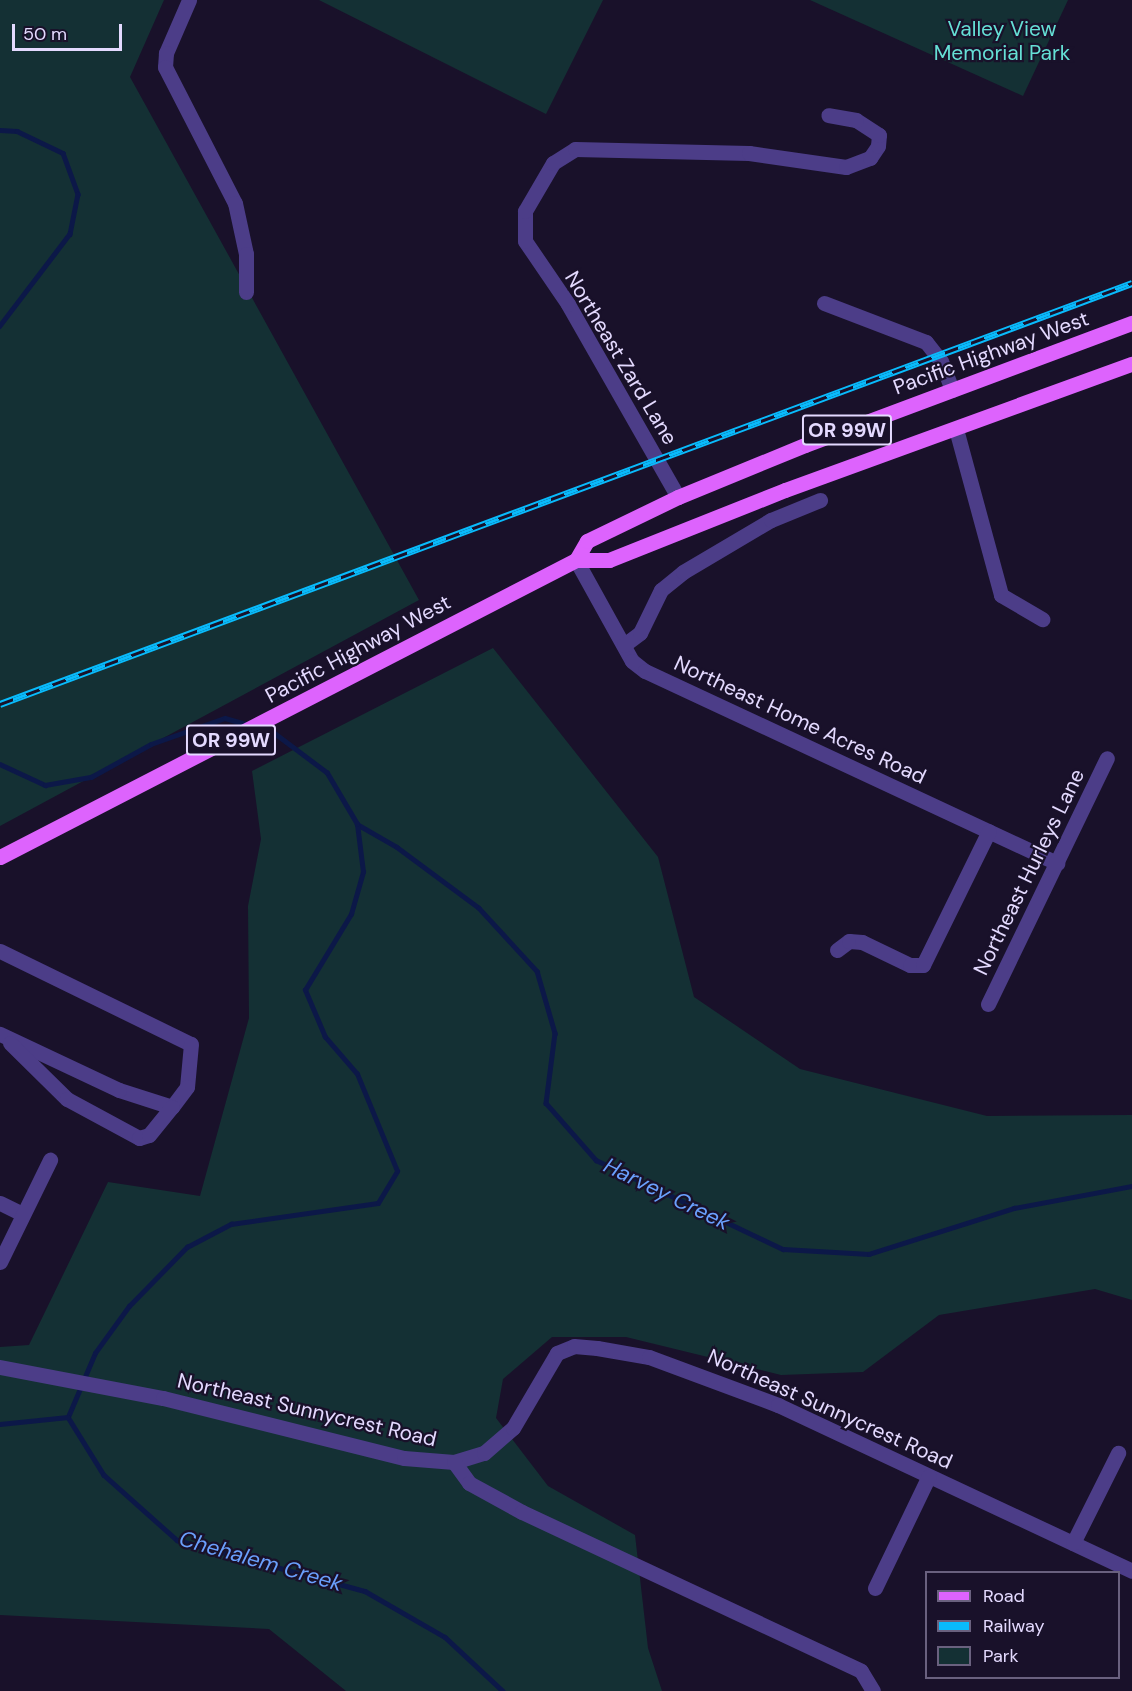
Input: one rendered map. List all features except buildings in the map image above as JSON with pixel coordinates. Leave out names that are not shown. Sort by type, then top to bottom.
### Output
[{"type":"main road","name":"Pacific Highway West","points":[[576,560],[587,541],[678,497],[952,390],[1132,323]]},
{"type":"main road","name":"Pacific Highway West","points":[[0,857],[111,804],[460,618],[576,560],[609,560],[785,490],[1130,368]]},
{"type":"street","points":[[189,0],[166,53],[165,68],[236,203],[246,254],[246,292]]},
{"type":"street","name":"Northeast Zard Lane","points":[[678,497],[567,304],[525,241],[525,211],[553,163],[562,154],[588,148],[686,150],[793,157],[846,167],[870,158],[878,146],[879,135],[856,120],[828,115]]},
{"type":"street","points":[[824,303],[927,342],[941,361],[952,390]]},
{"type":"street","points":[[956,429],[1001,595],[1041,619]]},
{"type":"street","points":[[624,645],[640,633],[661,590],[683,572],[771,520],[820,500]]},
{"type":"street","name":"Northeast Home Acres Road","points":[[576,560],[632,661],[645,671],[1057,863]]},
{"type":"street","name":"Northeast Hurleys Lane","points":[[988,1004],[1107,758]]},
{"type":"street","points":[[837,950],[849,941],[862,942],[910,965],[923,965],[989,831]]},
{"type":"street","points":[[0,951],[191,1044],[187,1087],[150,1135],[139,1138],[67,1099],[2,1034]]},
{"type":"street","points":[[2,1034],[119,1090],[172,1107]]},
{"type":"street","points":[[0,1262],[50,1160]]},
{"type":"street","points":[[0,1203],[23,1214]]},
{"type":"street","name":"Northeast Sunnycrest Road","points":[[7,1367],[163,1398],[404,1458],[454,1462],[471,1459],[497,1444],[513,1428],[557,1353],[574,1346],[649,1357],[710,1377],[1132,1571]]},
{"type":"street","points":[[1073,1543],[1118,1453]]},
{"type":"street","points":[[454,1462],[469,1483],[522,1512],[861,1671],[873,1691]]},
{"type":"street","points":[[875,1588],[929,1476]]},
{"type":"green space","points":[[0,0],[164,0],[130,77],[419,600],[0,826]]},
{"type":"green space","points":[[319,0],[603,0],[546,114]]},
{"type":"green space","name":"Valley View Memorial Park","points":[[810,0],[1068,0],[1023,96]]},
{"type":"green space","points":[[493,648],[658,857],[694,997],[800,1069],[987,1116],[1132,1115],[1132,1300],[1095,1289],[939,1315],[863,1372],[781,1375],[626,1337],[552,1337],[503,1379],[496,1418],[548,1486],[635,1535],[648,1648],[662,1691],[346,1691],[269,1629],[0,1615],[0,1347],[29,1345],[108,1182],[200,1196],[249,1018],[248,906],[261,839],[252,771]]},
{"type":"waterway","name":"Chehalem Creek","points":[[0,130],[17,131],[63,153],[78,194],[70,234],[0,326]]},
{"type":"waterway","name":"Chehalem Creek","points":[[0,764],[45,785],[91,777],[151,744],[225,718],[249,725]]},
{"type":"waterway","name":"Chehalem Creek","points":[[84,1379],[95,1353],[129,1306],[187,1247],[231,1224],[378,1203],[397,1171],[357,1074],[325,1037],[305,990],[351,914],[363,872],[357,824],[327,773],[275,734],[259,729]]},
{"type":"waterway","name":"Harvey Creek","points":[[357,824],[397,847],[479,908],[537,971],[555,1033],[546,1103],[596,1160],[783,1249],[869,1254],[1014,1208],[1132,1186]]},
{"type":"waterway","name":"Chehalem Creek","points":[[68,1417],[81,1386]]},
{"type":"waterway","name":"Chehalem Creek","points":[[68,1417],[104,1475],[177,1540],[365,1591],[445,1637],[503,1691]]},
{"type":"waterway","points":[[0,1424],[68,1417]]},
{"type":"railway","points":[[0,704],[1132,283]]}]
